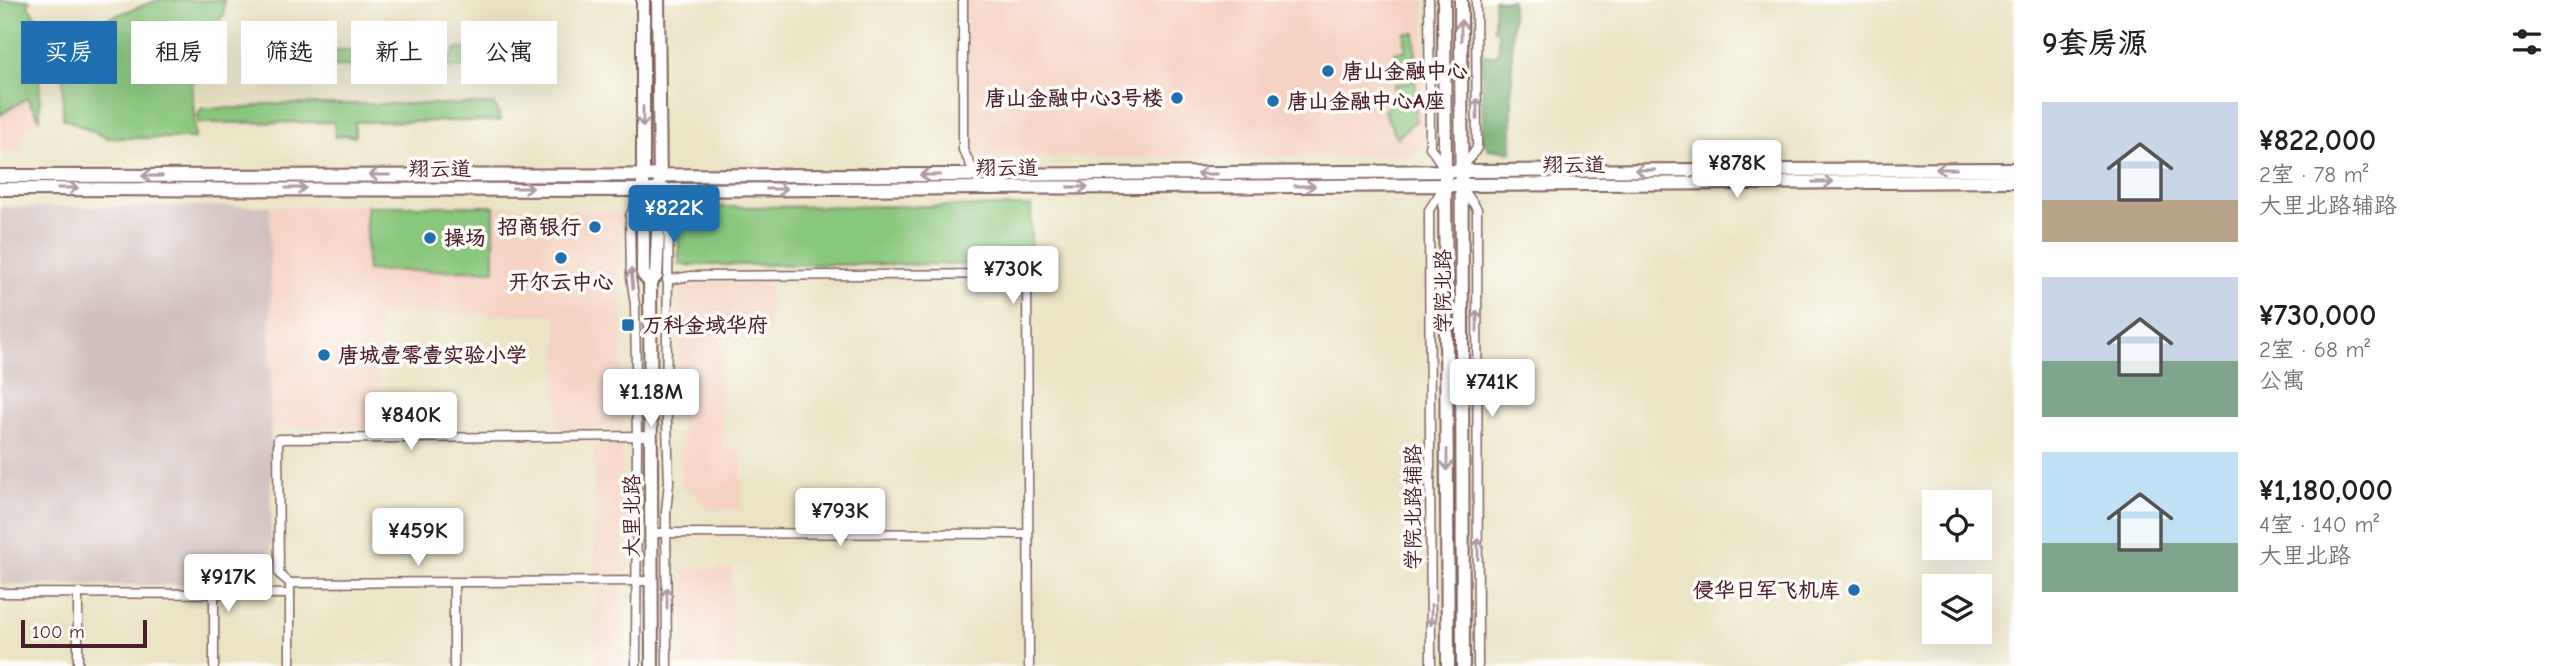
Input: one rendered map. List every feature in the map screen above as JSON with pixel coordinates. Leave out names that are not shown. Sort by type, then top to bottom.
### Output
[{"type":"main road","name":"大里北路","points":[[643,0],[643,274],[650,282]]},
{"type":"main road","name":"大里北路","points":[[652,666],[651,533],[644,436],[650,282],[656,276],[660,190],[658,0]]},
{"type":"main road","name":"学院北路","points":[[1444,0],[1451,176],[1448,666]]},
{"type":"main road","name":"学院北路","points":[[1451,176],[1461,0]]},
{"type":"main road","name":"翔云道","points":[[0,188],[660,190],[2014,169]]},
{"type":"main road","name":"翔云道","points":[[0,176],[1451,176]]},
{"type":"main road","name":"学院北路","points":[[1451,176],[1461,185],[1463,666]]},
{"type":"main road","name":"翔云道","points":[[1461,185],[2014,181]]},
{"type":"main road","points":[[1448,652],[1463,652]]},
{"type":"street","points":[[963,0],[963,150],[976,175]]},
{"type":"street","points":[[1429,0],[1430,147],[1451,176]]},
{"type":"street","name":"学院北路辅路","points":[[1431,666],[1429,210],[1451,176],[1477,148],[1476,0]]},
{"type":"street","points":[[1461,185],[1477,209],[1478,666]]},
{"type":"street","points":[[636,666],[636,580],[644,436],[631,276],[630,216],[643,188]]},
{"type":"street","points":[[660,190],[668,218],[667,666]]},
{"type":"street","points":[[667,280],[691,276],[1027,274],[1029,666]]},
{"type":"street","points":[[1463,295],[1477,295]]},
{"type":"street","points":[[644,436],[278,439],[279,574],[290,583],[652,581]]},
{"type":"street","points":[[651,533],[1028,534]]},
{"type":"street","points":[[290,583],[290,666]]},
{"type":"street","points":[[454,583],[454,666]]},
{"type":"street","points":[[0,593],[290,594]]},
{"type":"street","points":[[78,593],[78,666]]},
{"type":"street","points":[[214,594],[214,666]]},
{"type":"street","points":[[1431,651],[1448,652]]},
{"type":"street","points":[[1463,652],[1478,652]]},
{"type":"shaded area","name":"唐山金融中心","points":[[966,0],[1424,0],[1423,148],[1415,154],[1384,156],[977,157],[967,147]]},
{"type":"shaded area","points":[[27,97],[40,119],[26,129],[22,139],[22,151],[0,151],[0,115]]},
{"type":"shaded area","name":"唐城壹零壹实验小学","points":[[270,206],[494,206],[613,211],[621,217],[623,428],[558,428],[557,314],[379,314],[378,427],[270,427]]},
{"type":"shaded area","points":[[270,206],[271,585],[0,585],[0,207]]},
{"type":"shaded area","points":[[769,283],[770,334],[721,335],[722,449],[742,450],[742,509],[707,509],[691,489],[681,489],[679,284]]},
{"type":"shaded area","points":[[622,441],[623,573],[595,573],[594,442]]},
{"type":"shaded area","points":[[732,568],[734,666],[684,666],[682,569]]},
{"type":"shaded area","points":[[595,588],[623,588],[623,666],[595,666]]},
{"type":"green space","points":[[0,0],[30,0],[28,6],[39,21],[21,21],[21,84],[40,84],[40,119],[27,98],[0,115]]},
{"type":"green space","points":[[158,0],[224,0],[224,15],[218,21],[131,21],[131,84],[192,84],[195,138],[107,138],[63,118],[63,84],[117,84],[117,21],[101,21]]},
{"type":"green space","points":[[1494,0],[1512,0],[1512,152],[1488,149],[1483,139],[1482,55],[1498,55],[1498,32],[1494,29]]},
{"type":"green space","points":[[1405,33],[1415,33],[1416,70],[1411,70],[1410,67],[1395,67],[1395,52],[1405,51]]},
{"type":"green space","points":[[456,49],[461,49],[461,67],[447,67]]},
{"type":"green space","points":[[337,50],[351,50],[351,66],[337,66]]},
{"type":"green space","points":[[1410,79],[1416,79],[1416,120],[1397,138],[1384,111],[1394,101],[1394,84],[1410,83]]},
{"type":"green space","points":[[264,104],[493,104],[500,121],[355,122],[355,137],[335,137],[334,122],[198,123],[198,114],[202,108],[250,108]]},
{"type":"green space","name":"操场","points":[[366,206],[494,206],[494,270],[367,271]]},
{"type":"green space","points":[[1031,206],[1031,264],[679,265],[678,225],[690,210],[699,207]]},
{"type":"place","name":"唐山金融中心","points":[[1328,71]]},
{"type":"place","name":"唐山金融中心3号楼","points":[[1177,98]]},
{"type":"place","name":"唐山金融中心A座","points":[[1273,101]]},
{"type":"place","name":"招商银行","points":[[595,227]]},
{"type":"place","name":"操场","points":[[430,238]]},
{"type":"place","name":"开尔云中心","points":[[561,258]]},
{"type":"place","name":"万科金域华府","points":[[628,325]]},
{"type":"place","name":"唐城壹零壹实验小学","points":[[324,355]]},
{"type":"place","name":"侵华日军飞机库","points":[[1854,590]]}]
